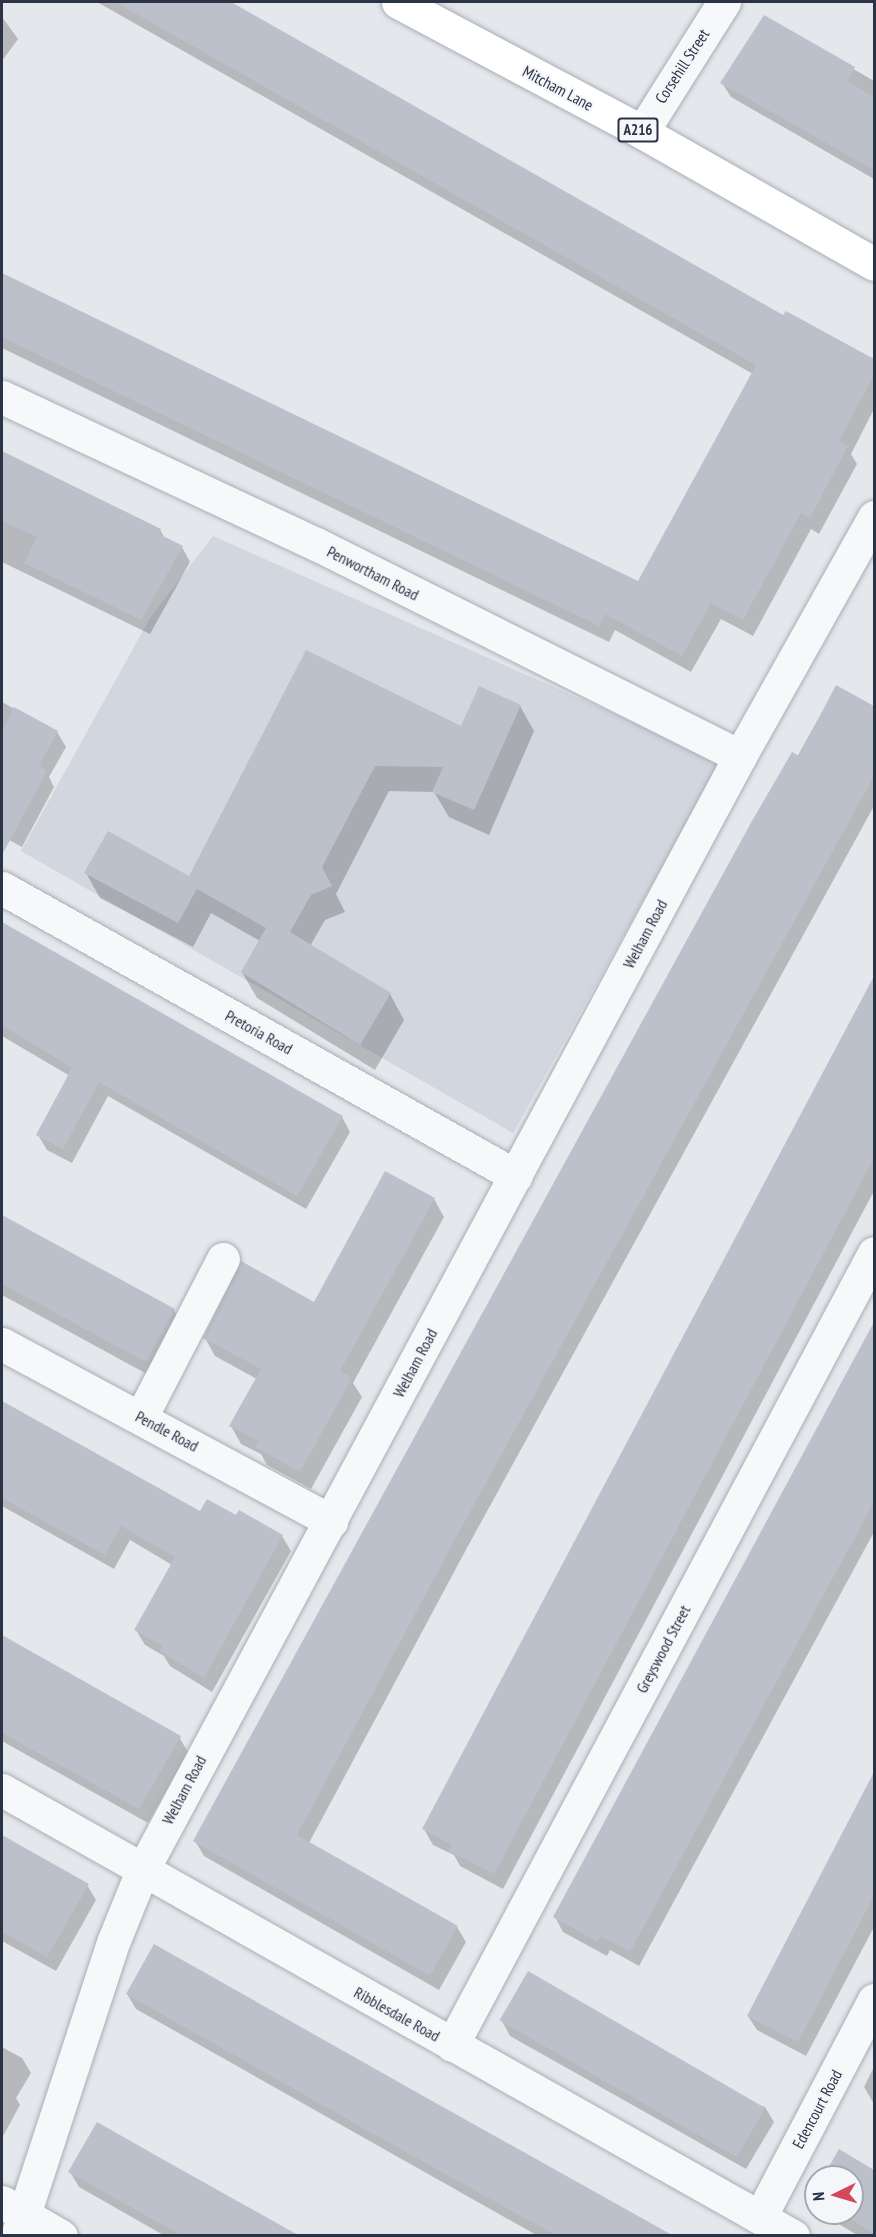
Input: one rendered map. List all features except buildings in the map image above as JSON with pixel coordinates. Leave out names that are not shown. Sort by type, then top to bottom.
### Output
[{"type":"main road","name":"Mitcham Lane","points":[[398,2],[642,132],[874,264]]},
{"type":"street","name":"Corsehill Street","points":[[642,132],[724,2]]},
{"type":"street","name":"Penwortham Road","points":[[2,397],[316,544],[740,756]]},
{"type":"street","name":"Welham Road","points":[[14,2217],[114,1940],[142,1871],[740,756],[874,517]]},
{"type":"street","name":"Pretoria Road","points":[[2,888],[516,1176]]},
{"type":"street","name":"Greyswood Street","points":[[452,2044],[874,1253]]},
{"type":"street","points":[[141,1417],[223,1259]]},
{"type":"street","name":"Pendle Road","points":[[2,1344],[331,1521]]},
{"type":"street","name":"Ribblesdale Road","points":[[2,1790],[142,1871],[793,2235]]},
{"type":"street","name":"Edencourt Road","points":[[760,2217],[874,2000]]},
{"type":"street","points":[[14,2217],[62,2235]]},
{"type":"shaded area","points":[[213,536],[721,761],[513,1133],[21,851],[150,618]]}]
